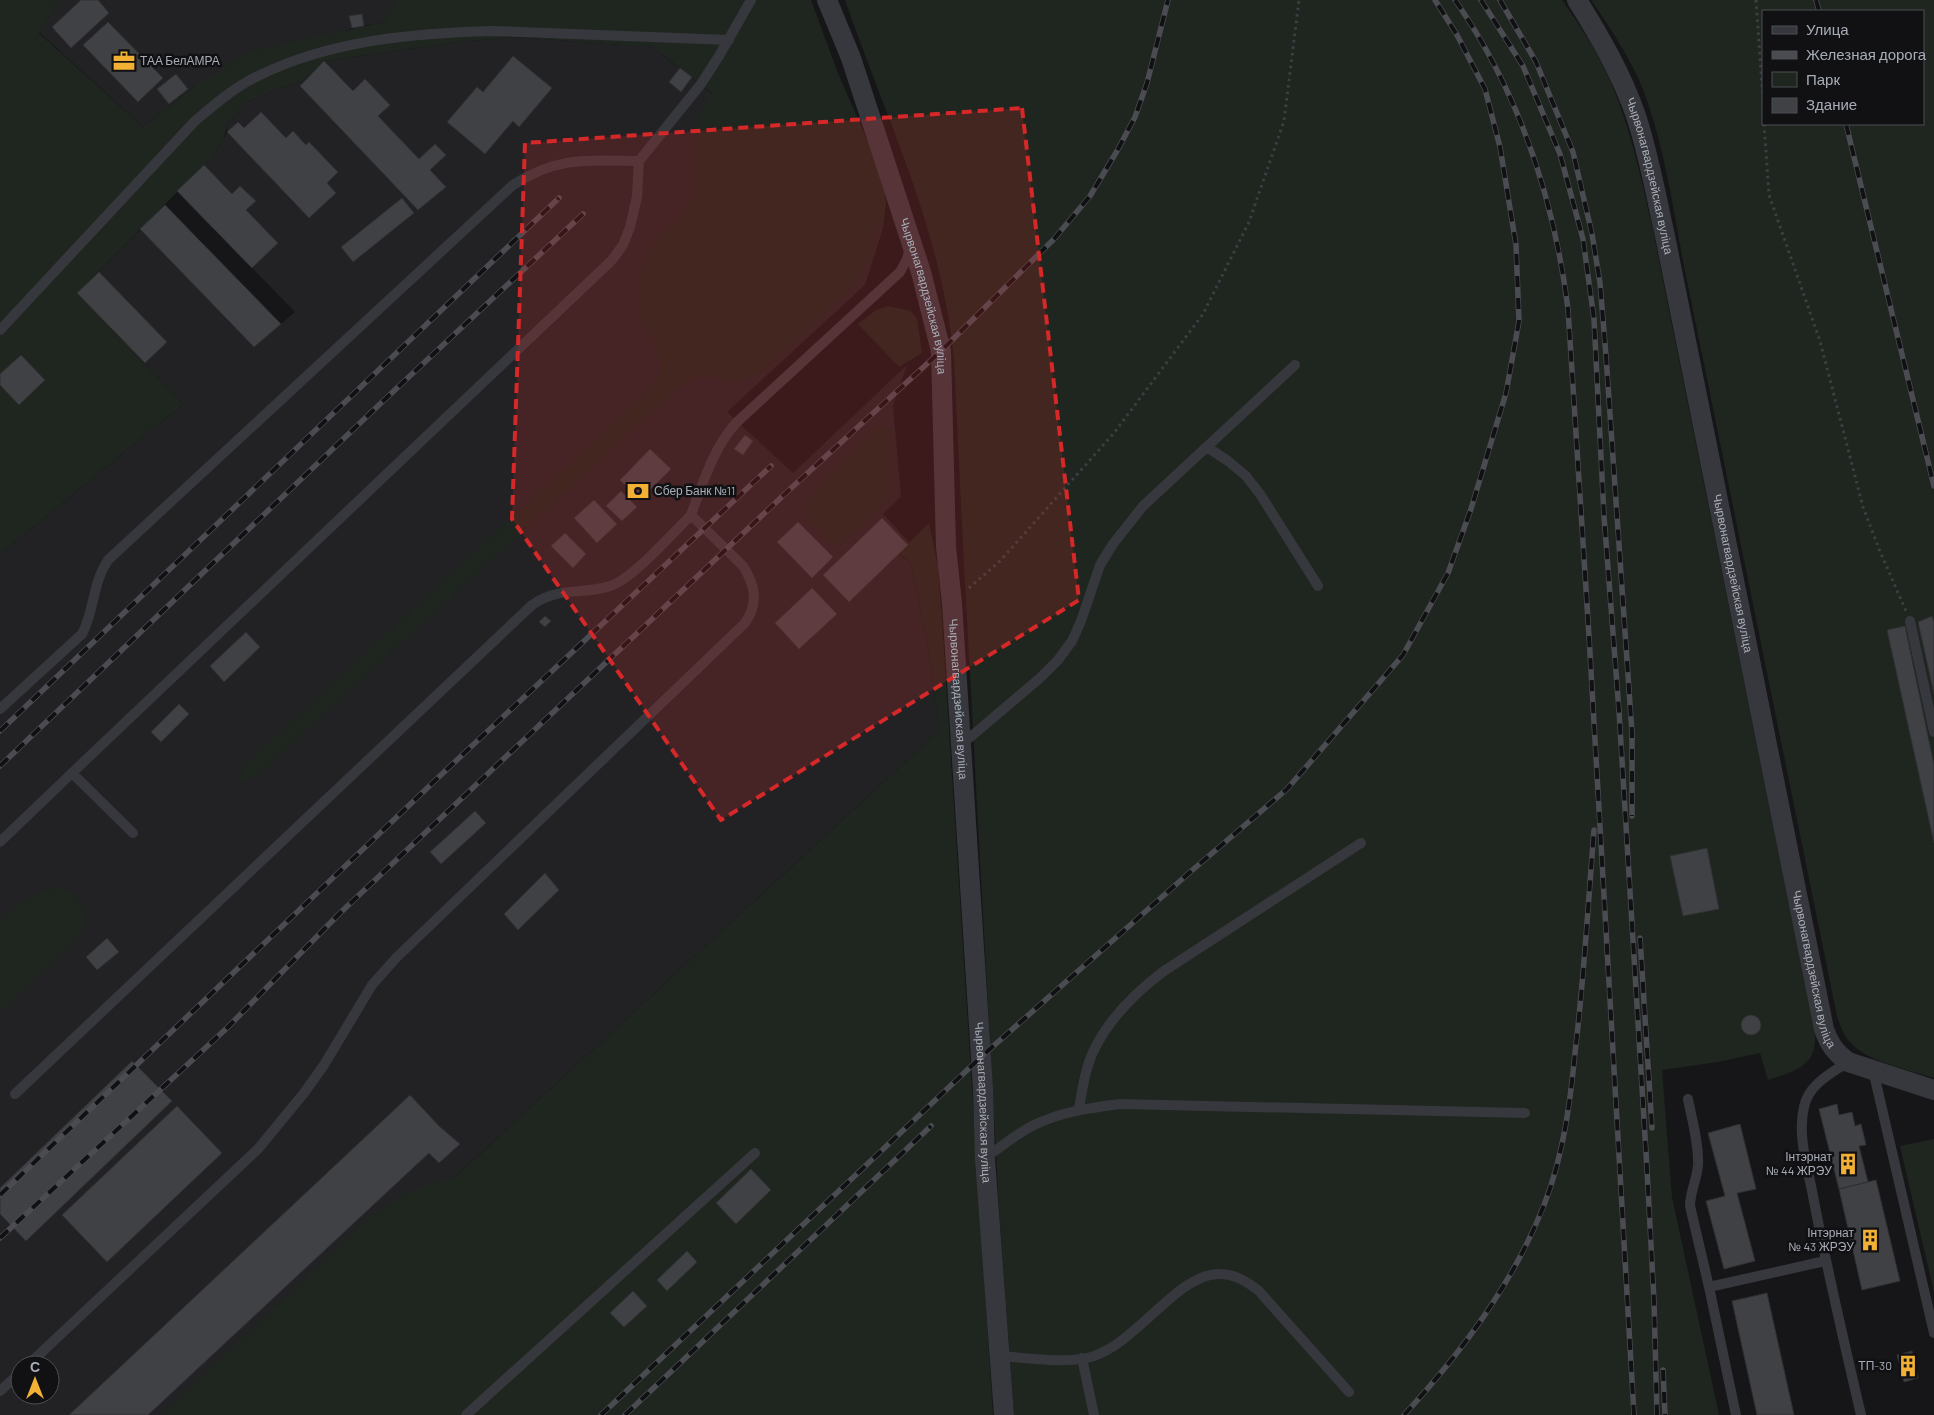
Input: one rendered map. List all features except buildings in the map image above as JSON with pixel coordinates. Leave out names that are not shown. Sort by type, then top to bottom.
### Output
[{"type":"street","name":"Чырвонагвардзейская вуліца","points":[[827,0],[851,58],[911,243],[941,350],[946,547],[952,604],[982,1073],[985,1159],[1004,1415]]},
{"type":"street","name":"Чырвонагвардзейская вуліца","points":[[1577,0],[1612,58],[1636,116],[1645,149],[1665,236],[1828,1042],[1837,1054],[1848,1062],[1934,1090]]},
{"type":"lane","points":[[0,842],[612,260],[623,245],[630,227],[636,197],[639,161],[701,84],[750,0]]},
{"type":"lane","points":[[0,330],[195,121],[222,98],[258,75],[288,62],[324,51],[392,38],[458,32],[494,31],[728,40]]},
{"type":"lane","points":[[0,709],[82,634],[92,610],[96,581],[108,560],[513,185],[545,167],[563,162],[584,160],[639,161]]},
{"type":"lane","points":[[15,1094],[532,605],[558,593],[602,588],[624,580],[691,516],[713,458],[728,431],[900,272],[907,259],[911,243]]},
{"type":"lane","points":[[960,745],[1040,678],[1058,660],[1075,634],[1100,565],[1113,544],[1143,506],[1294,365]]},
{"type":"lane","points":[[1207,447],[1246,476],[1260,494],[1318,586]]},
{"type":"lane","points":[[39,1355],[258,1149],[284,1119],[324,1065],[372,985],[384,970],[745,623],[754,605],[753,584],[749,575],[691,516]]},
{"type":"lane","points":[[1910,621],[1934,732]]},
{"type":"lane","points":[[72,773],[133,833]]},
{"type":"lane","points":[[1079,1109],[1084,1081],[1093,1053],[1106,1031],[1142,988],[1164,971],[1361,843]]},
{"type":"lane","points":[[1848,1062],[1826,1076],[1809,1094],[1804,1106],[1802,1135],[1825,1261],[1861,1415]]},
{"type":"lane","points":[[1874,1070],[1934,1333]]},
{"type":"lane","points":[[1688,1099],[1698,1160],[1690,1206],[1736,1415]]},
{"type":"lane","points":[[985,1159],[1032,1126],[1052,1117],[1079,1109],[1120,1104],[1525,1113]]},
{"type":"lane","points":[[466,1415],[755,1153]]},
{"type":"lane","points":[[1709,1287],[1825,1261]]},
{"type":"lane","points":[[1000,1356],[1073,1360],[1092,1356],[1111,1348],[1127,1337],[1185,1287],[1200,1278],[1216,1274],[1231,1275],[1246,1281],[1258,1290],[1349,1392]]},
{"type":"lane","points":[[1082,1358],[1094,1415]]},
{"type":"lane","points":[[0,1391],[10,1382]]},
{"type":"path","points":[[952,604],[1000,561],[1114,433],[1203,314],[1249,222],[1284,121],[1299,0]]},
{"type":"path","points":[[1756,0],[1762,85]]},
{"type":"path","points":[[1764,125],[1769,195],[1820,341],[1863,507],[1910,621]]},
{"type":"highlighted area","points":[[1022,108],[1079,600],[721,820],[512,519],[525,143]]},
{"type":"shaded area","name":"ТАА БелАМРА","points":[[59,0],[400,1],[384,22],[352,28],[196,85],[143,127],[39,32]]},
{"type":"shaded area","points":[[517,37],[620,45],[650,45],[883,228],[865,285],[727,412],[793,473],[907,365],[893,406],[901,496],[883,514],[910,543],[899,554],[911,564],[929,651],[939,731],[276,1342],[351,1415],[0,1415],[0,554],[183,404],[77,293],[165,205],[281,324],[295,312],[177,191],[218,148],[227,132],[226,125],[247,102],[272,91],[303,81],[324,61],[458,42]]},
{"type":"green space","points":[[0,0],[59,0],[39,33],[143,127],[196,85],[250,51],[384,22],[399,0],[811,0],[838,73],[874,156],[883,183],[886,202],[883,228],[876,223],[873,249],[863,272],[853,286],[763,371],[736,382],[700,376],[679,387],[257,776],[239,783],[240,775],[248,762],[649,390],[656,380],[659,371],[657,348],[643,325],[640,313],[639,290],[642,272],[647,255],[656,239],[679,218],[689,204],[694,178],[693,147],[696,131],[700,116],[712,93],[650,45],[620,45],[517,37],[458,42],[324,61],[303,81],[272,91],[247,102],[226,125],[222,141],[204,165],[77,293],[183,404],[0,554]]},
{"type":"green space","points":[[845,0],[1562,0],[1586,35],[1606,72],[1621,109],[1648,206],[1815,1034],[1815,1045],[1808,1061],[1787,1074],[1768,1080],[1760,1053],[1718,1062],[1662,1070],[1672,1197],[1719,1415],[1014,1415],[999,1209],[954,360],[948,312],[938,266],[925,221],[911,177]]},
{"type":"green space","points":[[1591,0],[1934,0],[1934,1078],[1888,1064],[1865,1054],[1847,1038],[1837,1016],[1661,148],[1640,82],[1624,50]]},
{"type":"green space","points":[[888,306],[911,311],[917,319],[922,353],[899,367],[858,324],[876,310]]},
{"type":"green space","points":[[877,427],[891,430],[890,492],[870,518],[836,548],[810,522],[804,505],[831,473]]},
{"type":"green space","points":[[929,523],[938,566],[993,1415],[161,1415],[369,1218],[411,1190],[430,1183],[454,1178],[939,731],[929,651],[911,564],[899,553]]},
{"type":"green space","points":[[60,888],[74,896],[82,907],[85,920],[80,936],[0,1012],[0,920],[20,902],[34,894]]},
{"type":"green space","points":[[1934,1139],[1934,1292],[1900,1146]]},
{"type":"railway","points":[[0,1238],[228,1027],[340,913],[788,491],[941,351],[1054,239],[1090,196],[1135,117],[1147,83],[1168,0]]},
{"type":"railway","points":[[601,1415],[981,1057],[1287,789],[1403,655],[1448,573],[1471,509],[1506,393],[1519,321],[1516,245],[1500,147],[1485,89],[1457,35],[1435,0]]},
{"type":"railway","points":[[1455,0],[1478,35],[1498,72],[1530,148],[1543,187],[1553,227],[1568,309],[1634,1415]]},
{"type":"railway","points":[[1481,0],[1523,66],[1560,154],[1583,239],[1594,319],[1604,516],[1619,711],[1647,1169],[1654,1301],[1657,1415]]},
{"type":"railway","points":[[1500,0],[1536,62],[1573,152],[1592,234],[1600,283],[1632,733],[1632,816]]},
{"type":"railway","points":[[1816,0],[1819,10]]},
{"type":"railway","points":[[1846,125],[1934,486]]},
{"type":"railway","points":[[0,731],[559,198]]},
{"type":"railway","points":[[0,766],[381,403],[583,214]]},
{"type":"railway","points":[[0,1195],[443,773],[771,466]]},
{"type":"railway","points":[[1404,1415],[1446,1367],[1501,1290],[1531,1234],[1551,1187],[1561,1149],[1571,1092],[1581,997],[1594,830]]},
{"type":"railway","points":[[1640,938],[1652,1128]]},
{"type":"railway","points":[[625,1415],[931,1126]]},
{"type":"railway","points":[[1663,1370],[1665,1415]]},
{"type":"place","name":"ТАА БелАМРА","points":[[124,61]]},
{"type":"place","name":"Сбер Банк №11","points":[[638,491]]},
{"type":"place","name":"Інтэрнат № 44 ЖРЭУ","points":[[1848,1164]]},
{"type":"place","name":"Інтэрнат № 43 ЖРЭУ","points":[[1870,1240]]},
{"type":"place","name":"ТП-30","points":[[1908,1366]]}]
